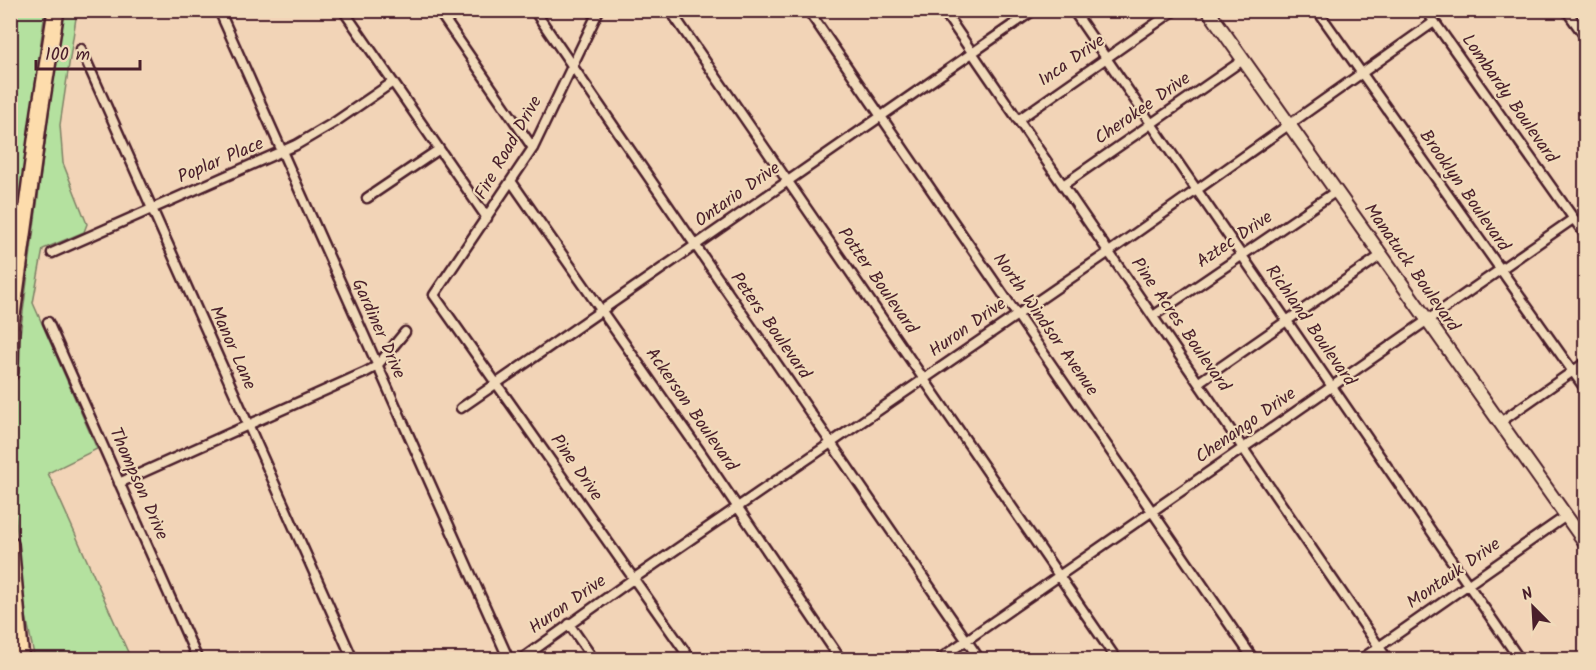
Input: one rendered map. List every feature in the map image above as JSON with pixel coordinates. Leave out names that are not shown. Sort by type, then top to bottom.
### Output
[{"type":"highway","points":[[40,111],[50,10]]},
{"type":"highway","points":[[10,373],[11,329],[56,10]]},
{"type":"highway","points":[[10,544],[21,660]]},
{"type":"highway","points":[[14,576],[30,660]]},
{"type":"street","name":"Gardiner Drive","points":[[219,10],[509,660]]},
{"type":"street","points":[[343,10],[487,218]]},
{"type":"street","points":[[438,10],[533,148]]},
{"type":"street","name":"Peters Boulevard","points":[[534,10],[980,660]]},
{"type":"street","name":"Fire Road Drive","points":[[434,295],[533,148],[599,10]]},
{"type":"street","name":"Potter Boulevard","points":[[670,10],[1117,660]]},
{"type":"street","name":"North Windsor Avenue","points":[[808,10],[1254,660]]},
{"type":"street","name":"Pine Acres Boulevard","points":[[943,10],[1388,660]]},
{"type":"street","name":"Ontario Drive","points":[[461,408],[1034,10]]},
{"type":"street","name":"Richland Boulevard","points":[[1073,10],[1520,660]]},
{"type":"street","name":"Inca Drive","points":[[1018,120],[1175,10]]},
{"type":"street","name":"Manatuck Boulevard","points":[[1208,10],[1586,544]]},
{"type":"street","name":"Brooklyn Boulevard","points":[[1317,10],[1586,390]]},
{"type":"street","name":"Lombardy Boulevard","points":[[1426,10],[1586,236]]},
{"type":"street","points":[[1566,10],[1586,38]]},
{"type":"street","name":"Huron Drive","points":[[519,660],[831,442],[1109,252],[1434,22]]},
{"type":"street","name":"Manor Lane","points":[[81,49],[353,660]]},
{"type":"street","name":"Cherokee Drive","points":[[1062,185],[1243,60]]},
{"type":"street","name":"Poplar Place","points":[[52,253],[283,152],[335,122],[393,82]]},
{"type":"street","points":[[367,198],[438,150]]},
{"type":"street","name":"Ackerson Boulevard","points":[[511,181],[643,369],[841,660]]},
{"type":"street","name":"Aztec Drive","points":[[1153,316],[1335,192]]},
{"type":"street","name":"Chenango Drive","points":[[938,660],[1573,219]]},
{"type":"street","points":[[1199,382],[1380,256]]},
{"type":"street","name":"Pine Drive","points":[[434,295],[691,660]]},
{"type":"street","name":"Thompson Drive","points":[[48,322],[198,660]]},
{"type":"street","points":[[119,483],[376,366],[405,332]]},
{"type":"street","points":[[1499,423],[1586,362]]},
{"type":"street","name":"Montauk Drive","points":[[1360,660],[1566,516]]},
{"type":"street","points":[[569,624],[594,660]]},
{"type":"green space","points":[[10,11],[45,11],[11,271],[10,271]]},
{"type":"green space","points":[[62,11],[77,11],[60,125],[63,163],[87,224],[84,232],[43,249],[33,303],[97,449],[48,473],[131,659],[35,660],[26,616],[15,512],[11,418]]}]
